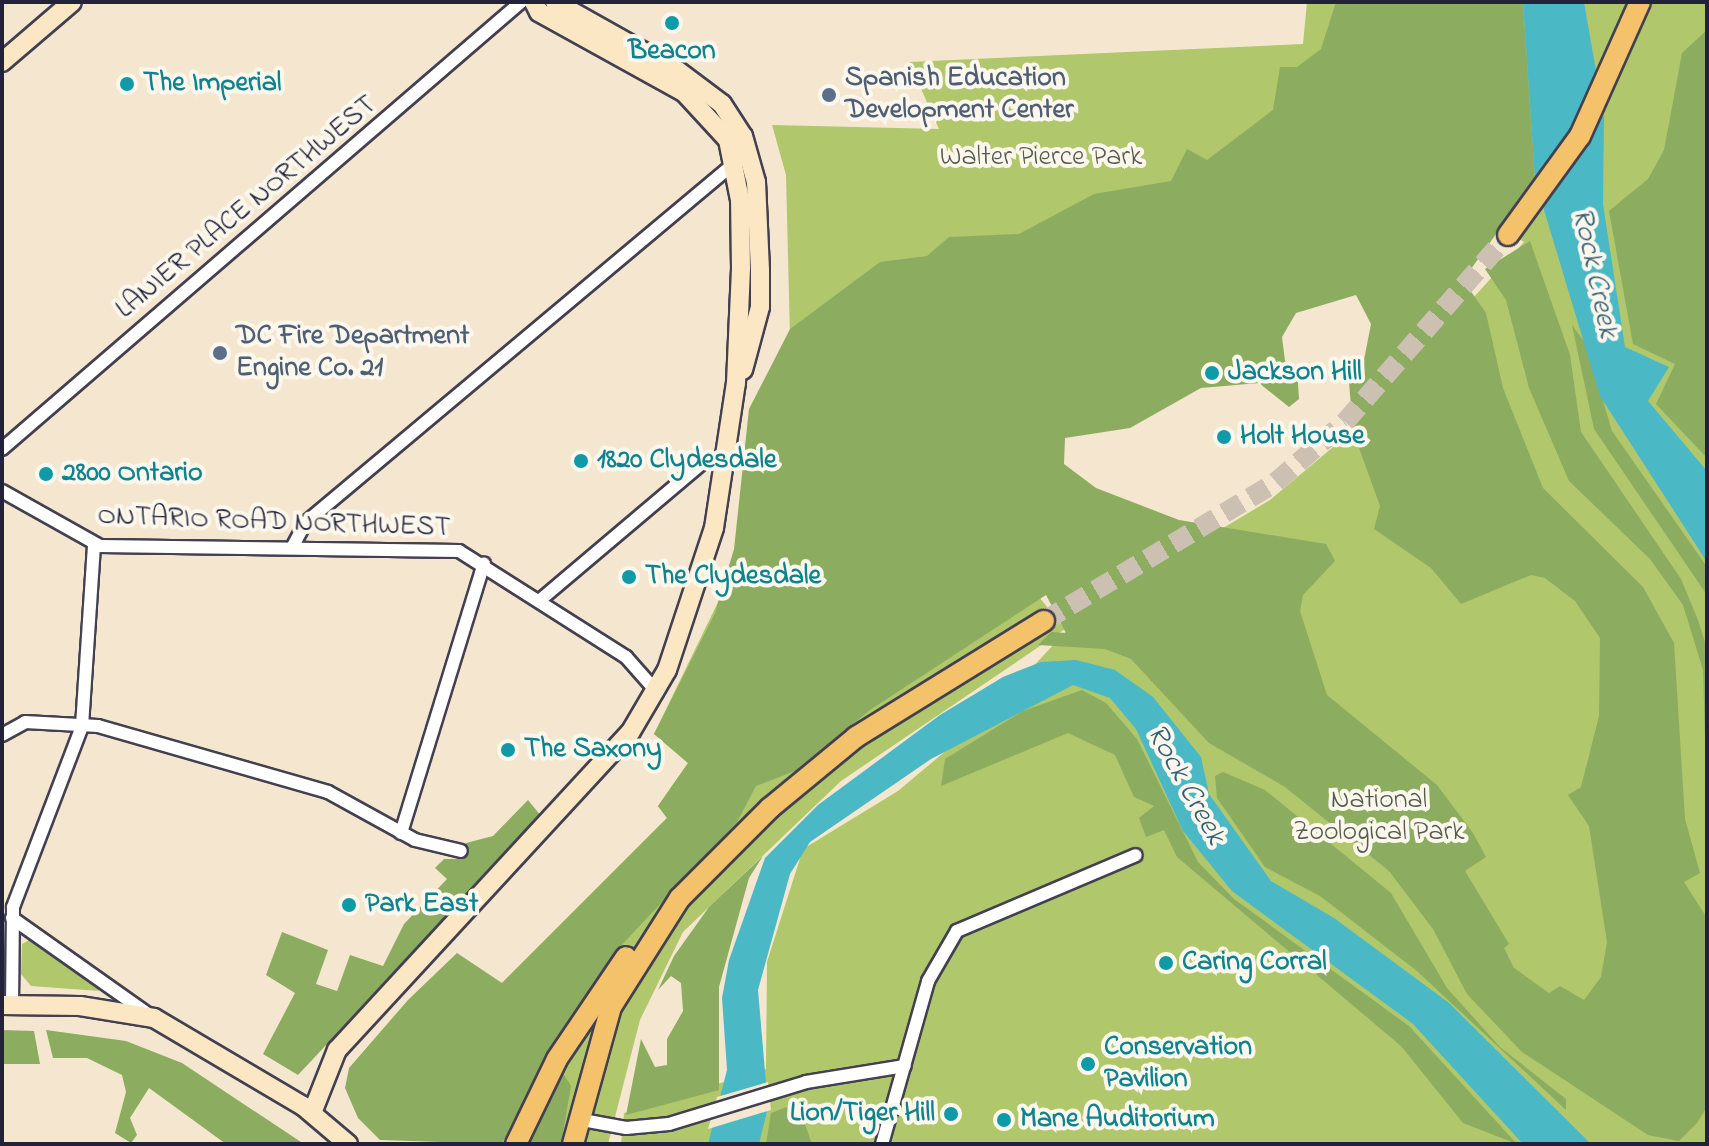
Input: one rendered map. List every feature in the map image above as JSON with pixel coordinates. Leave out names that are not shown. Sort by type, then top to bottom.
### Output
[{"type":"main road","points":[[1508,235],[1533,203],[1608,80],[1640,2]]},
{"type":"main road","points":[[516,1144],[580,1021],[667,914],[833,755],[1044,621]]},
{"type":"main road","points":[[573,1144],[577,1119],[609,1013],[667,914]]},
{"type":"street","points":[[2,62],[72,2]]},
{"type":"street","name":"LANIER PLACE NORTHWEST","points":[[2,449],[521,2]]},
{"type":"street","points":[[312,1113],[337,1050],[630,733],[657,692],[705,566],[736,383],[738,316],[734,164],[728,140],[704,107],[539,12],[534,2]]},
{"type":"street","points":[[555,2],[715,98],[749,151],[760,271],[754,330],[736,383]]},
{"type":"street","points":[[293,546],[305,523],[749,151]]},
{"type":"street","points":[[738,316],[754,330]]},
{"type":"street","points":[[539,601],[706,460],[725,459]]},
{"type":"street","name":"ONTARIO ROAD NORTHWEST","points":[[2,491],[94,545],[420,546],[459,551],[484,564],[626,657],[657,692]]},
{"type":"street","points":[[94,545],[82,726],[12,918],[7,1005],[154,1018]]},
{"type":"street","points":[[401,833],[484,564]]},
{"type":"street","points":[[2,735],[25,722],[82,726],[328,792],[401,833],[461,851]]},
{"type":"street","points":[[882,1144],[928,981],[957,931],[1136,855]]},
{"type":"street","points":[[12,918],[154,1018],[199,1039],[312,1113],[348,1144]]},
{"type":"street","points":[[577,1119],[644,1127],[806,1082],[905,1066]]},
{"type":"green space","name":"National Zoological Park","points":[[1307,2],[1707,2],[1707,1144],[621,1144],[624,1113],[766,1069],[767,962],[803,849],[898,791],[985,718],[1086,610],[1270,500],[1351,432],[1524,242],[1474,212],[790,337],[786,175],[772,125],[939,129],[909,62],[1303,44]]},
{"type":"green space","points":[[1336,2],[1523,2],[1535,180],[1463,280],[1486,313],[1503,388],[1543,488],[1643,587],[1674,643],[1685,819],[1700,873],[1684,882],[1707,918],[1707,1107],[1697,1123],[1679,1141],[1648,1135],[1522,1052],[1467,994],[1433,929],[1389,871],[1285,787],[1209,743],[1131,659],[1105,649],[1038,645],[1051,632],[1066,633],[1046,595],[870,710],[795,771],[756,786],[737,822],[617,950],[548,1053],[502,1144],[380,1140],[358,1118],[345,1088],[349,1068],[408,1000],[457,953],[502,983],[667,818],[658,806],[688,763],[654,734],[715,613],[734,549],[749,409],[790,329],[880,262],[927,256],[949,237],[1019,234],[1094,194],[1171,181],[1187,149],[1207,160],[1273,110],[1280,67],[1297,67],[1321,49]],"holes":[[[1356,295],[1371,324],[1362,370],[1349,382],[1353,431],[1380,506],[1374,529],[1431,568],[1461,604],[1531,575],[1545,578],[1575,601],[1600,638],[1599,716],[1581,787],[1568,795],[1589,826],[1607,942],[1601,977],[1584,1000],[1560,986],[1549,993],[1514,968],[1504,948],[1509,944],[1465,871],[1486,857],[1473,833],[1437,785],[1327,695],[1300,611],[1303,595],[1335,561],[1326,544],[1179,520],[1096,488],[1064,464],[1065,438],[1130,428],[1201,388],[1259,383],[1289,407],[1299,399],[1297,369],[1285,361],[1282,337],[1296,313]]]},
{"type":"green space","points":[[1707,30],[1707,458],[1656,404],[1675,364],[1633,344],[1609,211],[1648,179],[1664,150],[1682,53]]},
{"type":"green space","points":[[1530,241],[1570,355],[1581,432],[1681,579],[1698,620],[1707,649],[1707,805],[1703,670],[1683,605],[1650,559],[1569,481],[1529,388],[1506,300],[1485,269]]},
{"type":"green space","points":[[1572,325],[1586,344],[1612,431],[1707,567],[1707,595],[1594,429]]},
{"type":"green space","points":[[1039,597],[1065,629],[841,781],[683,932],[640,1020],[608,1144],[453,1144],[502,983],[667,818],[658,806],[688,763],[654,734],[720,598]]},
{"type":"green space","points":[[1082,690],[1106,703],[1137,739],[1198,862],[1234,899],[1409,1026],[1517,1144],[1463,1123],[1401,1046],[1177,857],[1164,830],[1146,837],[1139,818],[1154,806],[1134,797],[1115,755],[1068,733],[941,786],[945,759],[1023,711]]},
{"type":"green space","points":[[1223,772],[1265,790],[1391,893],[1447,988],[1500,1047],[1566,1099],[1566,1110],[1417,971],[1320,896],[1265,867],[1217,798],[1215,776]]},
{"type":"green space","points":[[528,800],[541,816],[298,1075],[263,1054],[295,993],[266,975],[282,932],[328,950],[316,984],[337,991],[350,955],[383,966],[404,924],[447,879],[435,868],[444,859],[463,859],[466,843],[493,836]]},
{"type":"green space","points":[[763,856],[749,878],[719,987],[719,1090],[626,1115],[641,1039],[655,1067],[667,1065],[667,1039],[683,1011],[681,983],[671,976],[658,990],[674,956],[709,907]]},
{"type":"green space","points":[[29,940],[96,984],[99,991],[31,986],[21,974],[22,944]]},
{"type":"green space","points":[[2,1030],[34,1031],[40,1064],[2,1064]]},
{"type":"green space","points":[[46,1030],[126,1041],[182,1063],[304,1144],[226,1144],[149,1088],[130,1118],[137,1135],[131,1143],[115,1133],[126,1092],[122,1075],[87,1058],[53,1058]]},
{"type":"green space","points":[[561,1070],[571,1086],[561,1144],[528,1144]]},
{"type":"green space","points":[[787,1107],[802,1116],[812,1144],[766,1144],[771,1113]]},
{"type":"water","name":"Rock Creek","points":[[1523,2],[1584,2],[1604,117],[1603,204],[1625,347],[1669,367],[1648,401],[1707,471],[1707,562],[1600,396],[1535,180]]},
{"type":"water","name":"Rock Creek","points":[[1076,660],[1115,670],[1153,697],[1201,757],[1209,794],[1271,881],[1334,918],[1449,1003],[1591,1144],[1523,1144],[1413,1024],[1232,891],[1183,831],[1136,729],[1110,698],[1073,685],[931,759],[810,842],[790,874],[758,990],[768,1107],[759,1144],[708,1144],[727,1070],[722,998],[729,960],[765,858],[818,805],[940,715],[1003,677],[1041,662]]},
{"type":"pier","points":[[768,1082],[771,1110],[708,1129],[717,1097]]},
{"type":"tunnel","points":[[1044,621],[1276,482],[1345,422],[1508,235]]},
{"type":"place","name":"Beacon","points":[[672,23]]},
{"type":"place","name":"The Imperial","points":[[127,84]]},
{"type":"place","name":"Spanish Education Development Center","points":[[829,95]]},
{"type":"place","name":"DC Fire Department Engine Co. 21","points":[[220,353]]},
{"type":"place","name":"Jackson Hill","points":[[1212,373]]},
{"type":"place","name":"Holt House","points":[[1224,437]]},
{"type":"place","name":"1820 Clydesdale","points":[[581,461]]},
{"type":"place","name":"2800 Ontario","points":[[46,474]]},
{"type":"place","name":"The Clydesdale","points":[[629,577]]},
{"type":"place","name":"The Saxony","points":[[508,750]]},
{"type":"place","name":"Park East","points":[[349,905]]},
{"type":"place","name":"Caring Corral","points":[[1166,963]]},
{"type":"place","name":"Conservation Pavilion","points":[[1088,1064]]},
{"type":"place","name":"Lion/Tiger Hill","points":[[951,1114]]},
{"type":"place","name":"Mane Auditorium","points":[[1004,1120]]},
{"type":"park label","name":"Walter Pierce Park","points":[[1041,158]]}]
